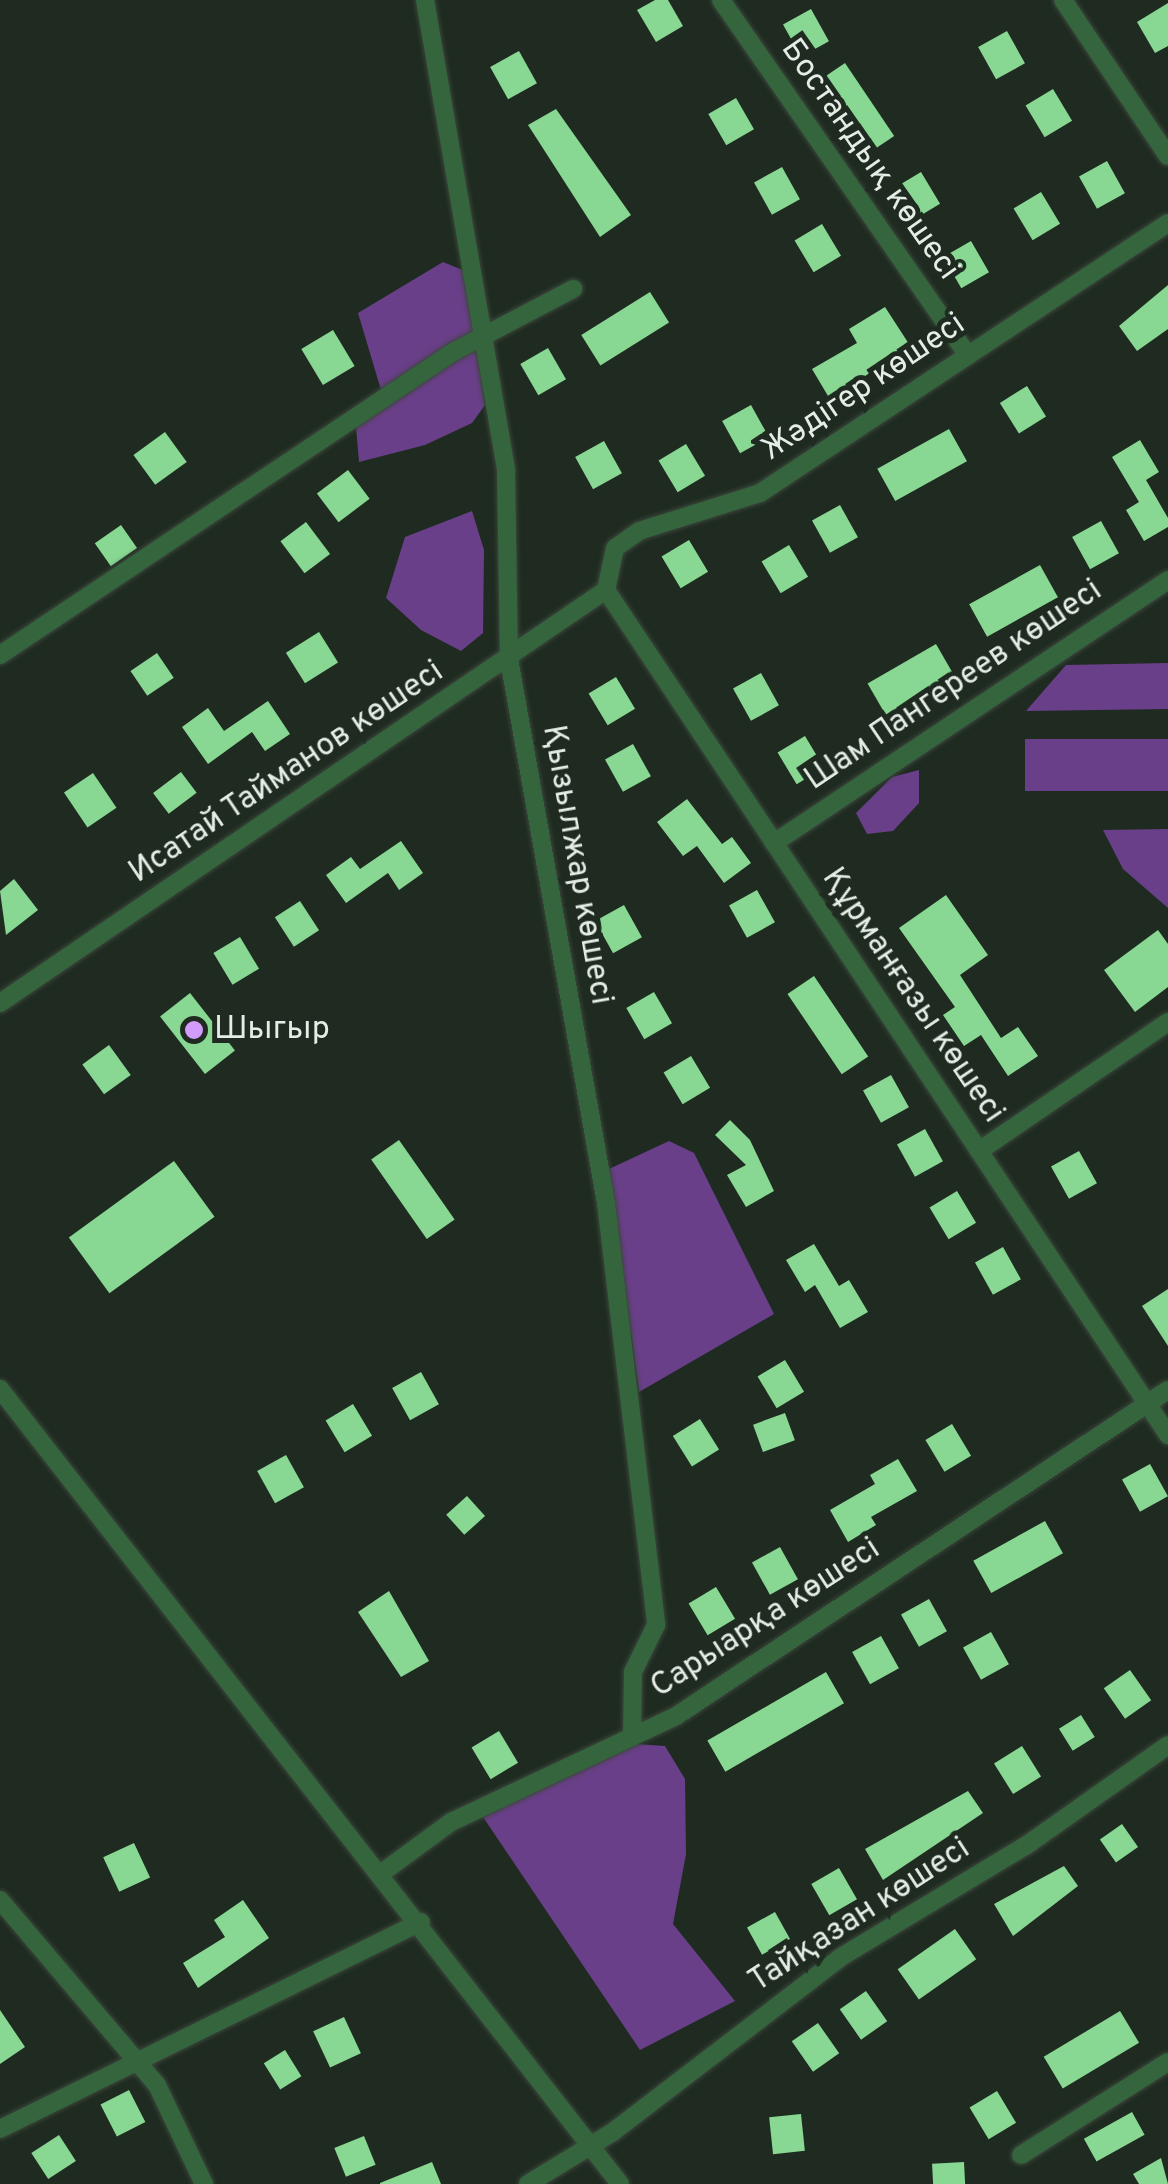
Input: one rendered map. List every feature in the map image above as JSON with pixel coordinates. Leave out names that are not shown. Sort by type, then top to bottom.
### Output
[{"type":"street","name":"Қызылжар көшесі","points":[[425,0],[506,470],[509,658],[606,1202],[656,1625],[633,1672],[632,1736]]},
{"type":"street","name":"Бостандық көшесі","points":[[721,0],[968,355]]},
{"type":"street","points":[[1063,0],[1168,156]]},
{"type":"street","name":"Жәдігер көшесі","points":[[606,590],[615,548],[638,531],[760,493],[1168,223]]},
{"type":"street","points":[[0,655],[484,336],[573,289]]},
{"type":"street","name":"Шам Пангереев көшесі","points":[[774,843],[1168,580]]},
{"type":"street","name":"Исатай Тайманов көшесі","points":[[0,1003],[606,590]]},
{"type":"street","name":"Құрманғазы көшесі","points":[[606,590],[1168,1435]]},
{"type":"street","points":[[979,1151],[1168,1022]]},
{"type":"street","points":[[0,1389],[383,1872],[620,2184]]},
{"type":"street","name":"Сарыарқа көшесі","points":[[383,1872],[451,1822],[676,1716],[1168,1390]]},
{"type":"street","name":"Тайқазан көшесі","points":[[528,2184],[591,2147],[842,1957],[1027,1846],[1168,1745]]},
{"type":"street","points":[[0,1900],[140,2066],[204,2184]]},
{"type":"street","points":[[0,2129],[140,2066],[420,1922]]},
{"type":"street","points":[[1022,2155],[1168,2062]]},
{"type":"shaded area","points":[[443,262],[465,271],[485,405],[472,423],[425,445],[359,462],[355,415],[381,390],[358,313]]},
{"type":"shaded area","points":[[472,511],[484,550],[483,633],[461,651],[421,630],[386,598],[405,537]]},
{"type":"shaded area","points":[[1168,663],[1168,709],[1026,711],[1066,665]]},
{"type":"shaded area","points":[[1025,739],[1168,739],[1168,791],[1025,791]]},
{"type":"shaded area","points":[[919,770],[919,803],[893,831],[867,834],[856,813],[892,777]]},
{"type":"shaded area","points":[[1168,829],[1168,908],[1123,869],[1103,830]]},
{"type":"shaded area","points":[[669,1141],[694,1153],[774,1314],[639,1392],[609,1169]]},
{"type":"shaded area","points":[[636,1744],[665,1746],[685,1779],[686,1854],[673,1924],[735,2001],[640,2050],[483,1817]]},
{"type":"building","points":[[655,0],[668,0],[683,26],[656,42],[637,10]]},
{"type":"building","points":[[1168,3],[1168,46],[1155,53],[1137,22]]},
{"type":"building","points":[[811,9],[829,41],[801,57],[783,25]]},
{"type":"building","points":[[1007,31],[1025,63],[996,79],[978,47]]},
{"type":"building","points":[[519,51],[537,83],[508,99],[490,67]]},
{"type":"building","points":[[845,63],[894,136],[868,154],[818,81]]},
{"type":"building","points":[[1053,89],[1072,121],[1045,137],[1026,105]]},
{"type":"building","points":[[736,98],[754,129],[726,145],[708,114]]},
{"type":"building","points":[[556,109],[631,215],[600,237],[528,125]]},
{"type":"building","points":[[1107,161],[1125,193],[1097,209],[1079,177]]},
{"type":"building","points":[[782,167],[800,199],[772,215],[754,183]]},
{"type":"building","points":[[921,172],[940,204],[912,221],[893,189]]},
{"type":"building","points":[[1041,192],[1060,224],[1033,240],[1014,208]]},
{"type":"building","points":[[822,224],[841,256],[814,272],[795,240]]},
{"type":"building","points":[[971,241],[989,272],[961,288],[943,257]]},
{"type":"building","points":[[1168,285],[1168,329],[1137,351],[1119,326]]},
{"type":"building","points":[[650,292],[669,323],[600,365],[581,335]]},
{"type":"building","points":[[885,307],[909,344],[831,401],[812,369],[857,343],[849,329]]},
{"type":"building","points":[[333,330],[355,366],[323,385],[301,349]]},
{"type":"building","points":[[548,348],[566,379],[538,395],[520,364]]},
{"type":"building","points":[[1027,386],[1046,417],[1019,433],[1000,403]]},
{"type":"building","points":[[751,405],[769,437],[740,453],[722,421]]},
{"type":"building","points":[[949,429],[967,461],[895,501],[877,469]]},
{"type":"building","points":[[165,432],[187,462],[155,485],[133,455]]},
{"type":"building","points":[[1140,440],[1159,472],[1146,480],[1168,518],[1168,527],[1144,541],[1126,510],[1139,502],[1112,457]]},
{"type":"building","points":[[604,441],[622,473],[593,489],[575,457]]},
{"type":"building","points":[[686,444],[705,476],[678,492],[659,460]]},
{"type":"building","points":[[348,470],[370,499],[339,522],[317,493]]},
{"type":"building","points":[[840,505],[858,537],[830,553],[812,521]]},
{"type":"building","points":[[1101,521],[1119,553],[1090,569],[1072,537]]},
{"type":"building","points":[[306,522],[330,554],[305,573],[280,541]]},
{"type":"building","points":[[121,525],[137,548],[111,566],[95,543]]},
{"type":"building","points":[[689,540],[708,572],[681,588],[662,556]]},
{"type":"building","points":[[789,545],[808,577],[781,593],[762,561]]},
{"type":"building","points":[[1040,565],[1058,597],[987,637],[969,604]]},
{"type":"building","points":[[319,632],[338,663],[305,683],[286,653]]},
{"type":"building","points":[[936,644],[954,675],[886,715],[868,684]]},
{"type":"building","points":[[157,653],[174,678],[147,696],[130,671]]},
{"type":"building","points":[[761,673],[779,705],[751,721],[733,689]]},
{"type":"building","points":[[616,677],[635,709],[608,725],[589,693]]},
{"type":"building","points":[[268,701],[290,734],[265,751],[252,732],[208,764],[182,727],[208,708],[224,731]]},
{"type":"building","points":[[805,736],[824,768],[797,784],[778,752]]},
{"type":"building","points":[[633,744],[651,776],[623,792],[605,760]]},
{"type":"building","points":[[181,772],[197,793],[169,814],[153,793]]},
{"type":"building","points":[[93,773],[116,808],[87,827],[64,793]]},
{"type":"building","points":[[687,799],[722,844],[732,837],[751,863],[724,883],[697,846],[683,856],[657,822]]},
{"type":"building","points":[[401,841],[423,873],[399,890],[388,873],[346,903],[326,875],[351,857],[360,869]]},
{"type":"building","points":[[14,879],[38,910],[6,935],[0,891]]},
{"type":"building","points":[[757,890],[775,922],[747,938],[729,906]]},
{"type":"building","points":[[946,895],[988,955],[960,975],[1001,1038],[1018,1027],[1038,1056],[1008,1076],[981,1035],[964,1046],[943,1015],[955,1007],[899,928]]},
{"type":"building","points":[[300,901],[319,930],[294,947],[275,917]]},
{"type":"building","points":[[624,905],[642,937],[613,953],[595,921]]},
{"type":"building","points":[[1158,930],[1168,944],[1168,987],[1135,1012],[1104,970]]},
{"type":"building","points":[[240,937],[259,969],[232,985],[213,953]]},
{"type":"building","points":[[814,976],[868,1056],[842,1074],[787,994]]},
{"type":"building","points":[[654,992],[672,1023],[644,1039],[626,1008]]},
{"type":"building","points":[[190,993],[235,1051],[205,1074],[160,1016]]},
{"type":"building","points":[[109,1045],[131,1075],[104,1094],[82,1064]]},
{"type":"building","points":[[691,1056],[710,1088],[683,1104],[664,1072]]},
{"type":"building","points":[[891,1075],[909,1107],[881,1123],[863,1091]]},
{"type":"building","points":[[730,1120],[750,1140],[774,1191],[746,1207],[727,1175],[746,1165],[715,1135]]},
{"type":"building","points":[[925,1129],[943,1161],[915,1177],[897,1145]]},
{"type":"building","points":[[399,1140],[455,1219],[427,1239],[371,1160]]},
{"type":"building","points":[[1079,1151],[1097,1183],[1069,1199],[1051,1167]]},
{"type":"building","points":[[174,1161],[215,1217],[109,1293],[69,1237]]},
{"type":"building","points":[[957,1191],[976,1223],[949,1239],[930,1207]]},
{"type":"building","points":[[814,1244],[839,1286],[849,1280],[868,1312],[840,1328],[815,1285],[805,1292],[786,1260]]},
{"type":"building","points":[[1003,1247],[1021,1279],[993,1295],[975,1263]]},
{"type":"building","points":[[1168,1289],[1168,1346],[1142,1306]]},
{"type":"building","points":[[785,1360],[804,1392],[777,1408],[758,1376]]},
{"type":"building","points":[[421,1372],[439,1404],[410,1420],[392,1388]]},
{"type":"building","points":[[353,1404],[372,1436],[345,1452],[326,1420]]},
{"type":"building","points":[[785,1413],[795,1440],[763,1452],[753,1425]]},
{"type":"building","points":[[700,1419],[719,1450],[692,1466],[673,1436]]},
{"type":"building","points":[[952,1424],[971,1456],[944,1472],[925,1440]]},
{"type":"building","points":[[286,1455],[304,1487],[275,1503],[257,1471]]},
{"type":"building","points":[[898,1459],[917,1491],[871,1517],[876,1525],[848,1542],[830,1510],[875,1484],[870,1475]]},
{"type":"building","points":[[1150,1464],[1168,1496],[1140,1512],[1122,1480]]},
{"type":"building","points":[[467,1496],[485,1516],[464,1535],[446,1515]]},
{"type":"building","points":[[1045,1521],[1063,1553],[991,1593],[973,1561]]},
{"type":"building","points":[[780,1547],[798,1579],[770,1595],[752,1563]]},
{"type":"building","points":[[716,1587],[735,1619],[708,1635],[689,1603]]},
{"type":"building","points":[[389,1591],[429,1661],[401,1677],[358,1612]]},
{"type":"building","points":[[929,1599],[947,1631],[919,1647],[901,1615]]},
{"type":"building","points":[[991,1632],[1009,1664],[981,1680],[963,1648]]},
{"type":"building","points":[[881,1636],[899,1668],[870,1684],[852,1652]]},
{"type":"building","points":[[1130,1670],[1151,1700],[1125,1719],[1104,1688]]},
{"type":"building","points":[[826,1672],[844,1703],[725,1772],[707,1740]]},
{"type":"building","points":[[1081,1715],[1095,1737],[1073,1751],[1059,1729]]},
{"type":"building","points":[[499,1731],[518,1763],[491,1779],[472,1747]]},
{"type":"building","points":[[1022,1746],[1041,1777],[1013,1794],[994,1763]]},
{"type":"building","points":[[968,1791],[983,1813],[883,1880],[865,1849]]},
{"type":"building","points":[[1122,1824],[1138,1847],[1116,1862],[1100,1839]]},
{"type":"building","points":[[134,1843],[150,1877],[119,1892],[103,1857]]},
{"type":"building","points":[[1064,1866],[1078,1886],[1013,1936],[994,1904]]},
{"type":"building","points":[[839,1868],[857,1899],[829,1915],[811,1884]]},
{"type":"building","points":[[243,1900],[269,1938],[198,1988],[183,1963],[225,1937],[214,1920]]},
{"type":"building","points":[[775,1912],[790,1939],[762,1955],[747,1928]]},
{"type":"building","points":[[955,1929],[976,1959],[919,1999],[898,1969]]},
{"type":"building","points":[[866,1991],[887,2021],[861,2040],[840,2009]]},
{"type":"building","points":[[0,2010],[25,2047],[0,2064]]},
{"type":"building","points":[[1120,2011],[1139,2043],[1063,2089],[1044,2057]]},
{"type":"building","points":[[344,2017],[361,2053],[330,2068],[313,2031]]},
{"type":"building","points":[[818,2023],[839,2053],[813,2072],[792,2041]]},
{"type":"building","points":[[285,2050],[301,2076],[280,2090],[264,2063]]},
{"type":"building","points":[[129,2090],[145,2122],[117,2137],[100,2105]]},
{"type":"building","points":[[997,2091],[1016,2123],[989,2139],[970,2107]]},
{"type":"building","points":[[1132,2112],[1145,2135],[1097,2161],[1084,2139]]},
{"type":"building","points":[[801,2114],[805,2151],[773,2154],[769,2117]]},
{"type":"building","points":[[59,2135],[76,2161],[48,2179],[31,2153]]},
{"type":"building","points":[[364,2136],[376,2165],[346,2177],[334,2148]]},
{"type":"building","points":[[1161,2158],[1168,2184],[1139,2184],[1133,2174]]},
{"type":"building","points":[[432,2162],[441,2184],[380,2184],[380,2183]]},
{"type":"building","points":[[964,2162],[965,2184],[933,2184],[932,2164]]},
{"type":"place","name":"Шыгыр","points":[[194,1030]]}]
